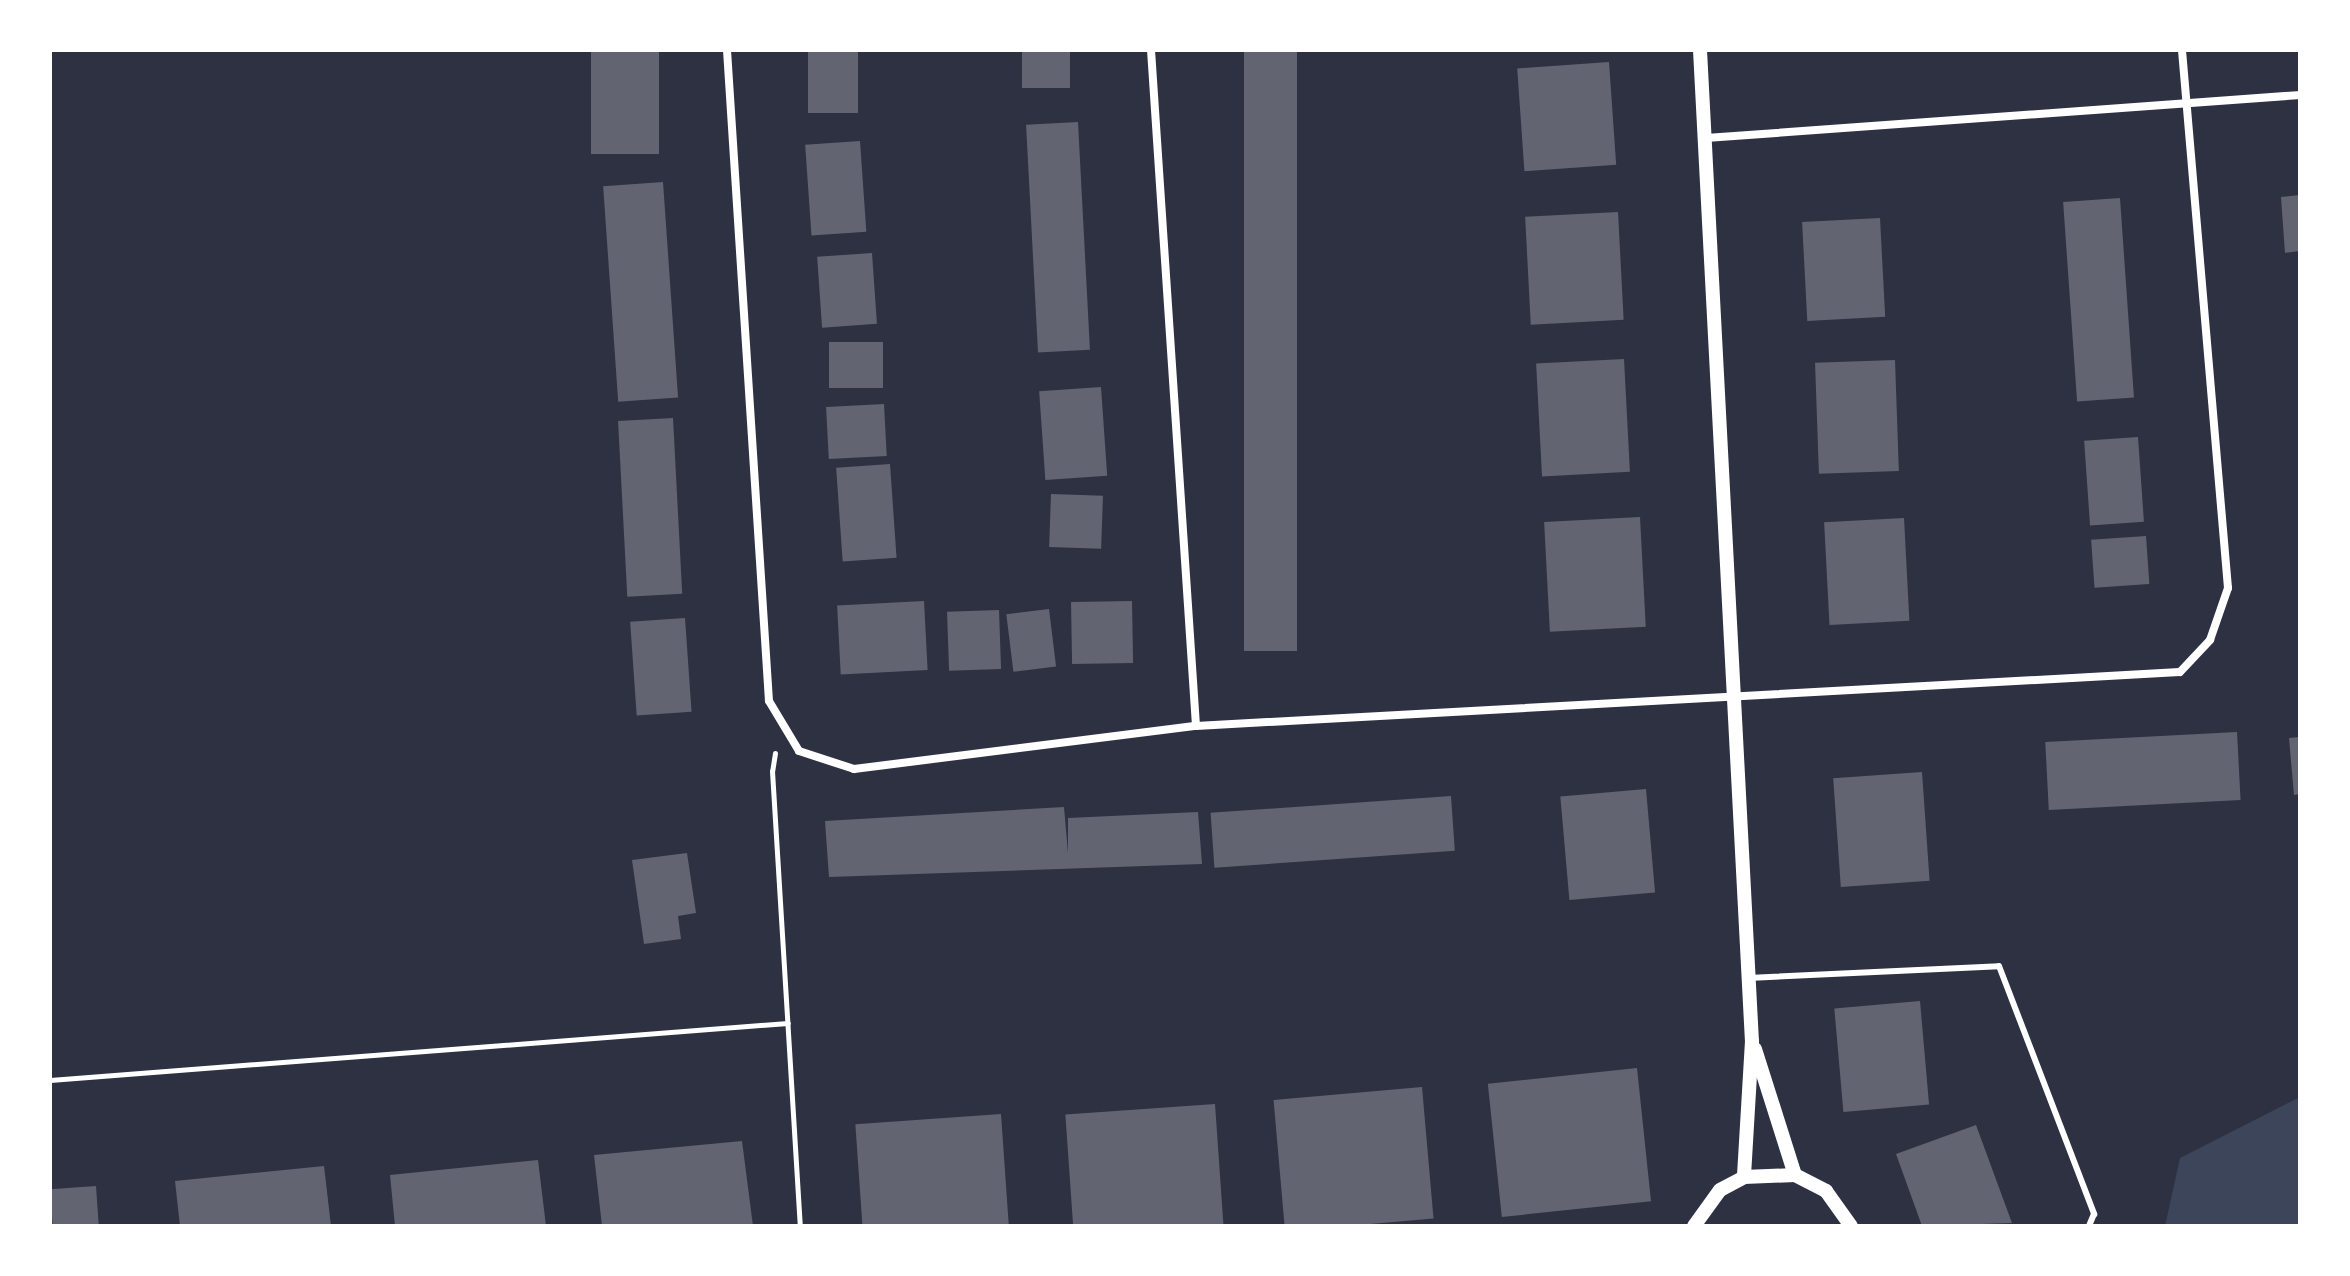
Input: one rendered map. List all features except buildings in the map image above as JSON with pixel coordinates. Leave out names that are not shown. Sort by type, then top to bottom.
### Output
[{"type":"street","points":[[729,50],[769,701],[799,751],[854,769],[1196,726],[1736,699],[2180,672],[2210,640],[2228,588],[2182,50]]},
{"type":"street","points":[[1151,50],[1196,726]]},
{"type":"street","points":[[1700,50],[1752,1041],[1744,1177]]},
{"type":"street","points":[[1706,138],[2300,95]]},
{"type":"street","points":[[1752,1041],[1795,1175]]},
{"type":"street","points":[[1694,1226],[1720,1190],[1744,1177],[1795,1175],[1826,1191],[1851,1226]]},
{"type":"lane","points":[[1748,978],[1999,966],[2094,1214],[2089,1226]]},
{"type":"path","points":[[782,721],[772,771],[800,1226]]},
{"type":"path","points":[[50,1080],[788,1023]]},
{"type":"shaded area","points":[[2300,1097],[2300,1226],[2165,1226],[2180,1158]]}]
